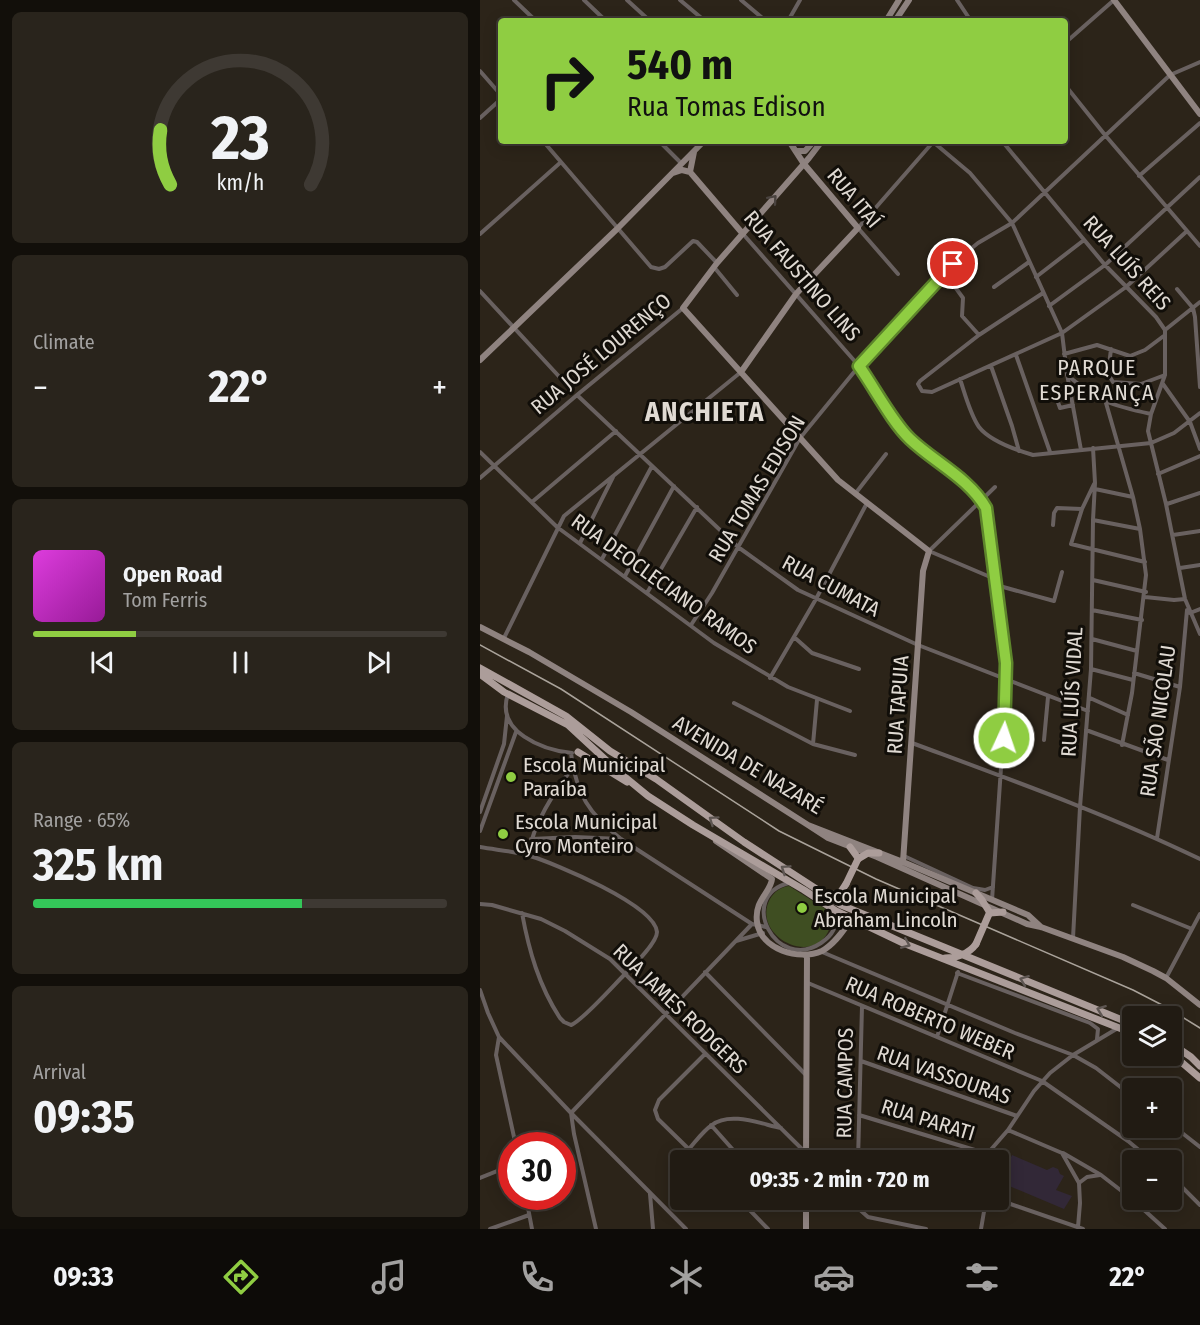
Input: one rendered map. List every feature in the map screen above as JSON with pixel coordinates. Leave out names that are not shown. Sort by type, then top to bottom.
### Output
[{"type":"main road","points":[[888,18],[899,0]]},
{"type":"main road","points":[[899,18],[909,0]]},
{"type":"main road","points":[[1114,0],[1200,114]]},
{"type":"main road","points":[[480,360],[617,229],[701,144]]},
{"type":"main road","name":"RUA ITAÍ","points":[[792,144],[804,164],[858,228]]},
{"type":"main road","points":[[797,150],[805,151],[811,144]]},
{"type":"main road","name":"RUA JOSÉ LOURENÇO","points":[[683,308],[715,265],[820,144]]},
{"type":"main road","points":[[672,173],[682,170],[690,171],[695,150]]},
{"type":"main road","name":"RUA FAUSTINO LINS","points":[[690,171],[743,234]]},
{"type":"main road","points":[[741,372],[795,294],[858,228]]},
{"type":"main road","points":[[683,308],[800,438],[855,495],[929,551]]},
{"type":"main road","name":"RUA TAPUIA","points":[[904,859],[923,572],[929,551]]},
{"type":"main road","name":"AVENIDA DE NAZARÉ","points":[[480,627],[504,638],[625,708],[808,825],[879,853],[904,859],[976,893]]},
{"type":"main road","points":[[480,668],[566,716],[610,751],[656,779],[826,896],[854,911],[1122,1020]]},
{"type":"main road","points":[[480,674],[508,694],[561,721],[648,796],[836,911],[939,957],[959,969],[1122,1028]]},
{"type":"main road","points":[[508,694],[518,688]]},
{"type":"main road","points":[[574,753],[636,787]]},
{"type":"main road","points":[[648,796],[654,794],[659,788],[656,779]]},
{"type":"main road","points":[[674,812],[674,802],[683,799]]},
{"type":"main road","points":[[808,825],[828,838],[989,903],[1028,915],[1041,927]]},
{"type":"main road","points":[[709,835],[721,846],[772,879],[772,883],[759,902],[755,925],[765,930],[767,940],[779,950],[794,954],[821,951],[833,943],[848,924],[862,924]]},
{"type":"main road","points":[[850,847],[858,858]]},
{"type":"main road","points":[[826,896],[840,893],[858,858],[879,853]]},
{"type":"main road","points":[[976,893],[1003,912],[1027,924],[1123,957],[1166,978],[1200,1005]]},
{"type":"main road","points":[[939,957],[952,958],[962,955],[975,946],[990,914],[989,903]]},
{"type":"main road","points":[[990,914],[1003,912]]},
{"type":"main road","points":[[975,946],[978,962]]},
{"type":"main road","points":[[806,1150],[807,952]]},
{"type":"main road","points":[[1182,1051],[1200,1066]]},
{"type":"main road","points":[[1182,1063],[1200,1078]]},
{"type":"main road","points":[[806,1210],[806,1229]]},
{"type":"street","points":[[514,0],[533,18]]},
{"type":"street","points":[[584,0],[603,18]]},
{"type":"street","points":[[627,0],[646,17]]},
{"type":"street","points":[[680,0],[701,18]]},
{"type":"street","points":[[741,0],[762,18]]},
{"type":"street","points":[[790,18],[800,0]]},
{"type":"street","points":[[957,0],[969,18]]},
{"type":"street","points":[[1068,40],[1114,0]]},
{"type":"street","name":"RUA TOMAS EDISON","points":[[691,625],[712,593],[800,438],[859,366],[970,249],[1012,223],[1170,75],[1200,62]]},
{"type":"street","points":[[480,71],[498,93]]},
{"type":"street","points":[[1068,89],[1200,246]]},
{"type":"street","points":[[480,118],[498,100]]},
{"type":"street","points":[[1139,176],[1200,123]]},
{"type":"street","points":[[546,144],[651,267],[665,267],[693,241],[715,265],[737,295]]},
{"type":"street","points":[[662,144],[681,163]]},
{"type":"street","points":[[858,228],[930,144]]},
{"type":"street","points":[[936,144],[970,173],[1012,223],[1062,333],[1081,450]]},
{"type":"street","name":"RUA LUÍS REIS","points":[[1005,144],[1105,265],[1156,317],[1166,332],[1165,375],[1148,427],[1187,607],[1200,634]]},
{"type":"street","points":[[480,234],[561,162]]},
{"type":"street","points":[[1049,306],[1105,265],[1200,177]]},
{"type":"street","name":"RUA ITAÍ","points":[[858,228],[898,274]]},
{"type":"street","points":[[1043,292],[979,335],[920,381],[919,386],[922,391],[928,393],[1062,333],[1126,288],[1187,231]]},
{"type":"street","name":"RUA FAUSTINO LINS","points":[[743,234],[859,366],[909,438],[963,481],[981,499],[988,516],[1006,680],[993,887],[989,903]]},
{"type":"street","points":[[1036,277],[1084,240]]},
{"type":"street","points":[[994,287],[1029,262]]},
{"type":"street","points":[[945,273],[963,298],[962,316],[979,335]]},
{"type":"street","points":[[1177,289],[1193,308],[1198,332],[1200,387]]},
{"type":"street","points":[[480,291],[566,384]]},
{"type":"street","points":[[1064,354],[1097,345],[1124,355],[1136,355],[1154,345],[1200,302]]},
{"type":"street","name":"RUA JOSÉ LOURENÇO","points":[[480,478],[683,308]]},
{"type":"street","points":[[1111,349],[1108,374],[1113,382],[1141,384],[1165,375]]},
{"type":"street","points":[[1016,355],[1050,452]]},
{"type":"street","points":[[991,366],[1019,451]]},
{"type":"street","points":[[504,638],[557,527],[566,513],[741,372]]},
{"type":"street","points":[[1067,374],[1106,403],[1151,414]]},
{"type":"street","points":[[960,379],[979,427],[1019,451],[1033,454],[1151,443],[1174,433],[1200,413]]},
{"type":"street","points":[[1163,384],[1190,422],[1200,449]]},
{"type":"street","points":[[1053,388],[1060,408],[1073,405]]},
{"type":"street","name":"RUA CUMATA","points":[[577,395],[738,547],[784,581],[816,599],[918,645],[1088,711]]},
{"type":"street","points":[[1106,403],[1120,445],[1133,497],[1145,562],[1142,620],[1122,745]]},
{"type":"street","points":[[532,502],[616,431]]},
{"type":"street","name":"RUA LUÍS VIDAL","points":[[1073,938],[1091,669],[1095,489],[1093,448]]},
{"type":"street","name":"RUA DEOCLECIANO RAMOS","points":[[480,452],[557,527],[714,643],[770,678],[817,700],[850,711]]},
{"type":"street","points":[[855,495],[886,454]]},
{"type":"street","points":[[1158,474],[1200,456]]},
{"type":"street","points":[[602,559],[652,466]]},
{"type":"street","points":[[580,543],[615,473]]},
{"type":"street","points":[[1095,483],[1082,509],[1071,544],[1145,562]]},
{"type":"street","points":[[626,576],[674,486]]},
{"type":"street","points":[[995,487],[929,551],[996,579]]},
{"type":"street","points":[[1095,489],[1133,497]]},
{"type":"street","points":[[1166,504],[1200,493]]},
{"type":"street","points":[[770,678],[816,599],[867,503]]},
{"type":"street","points":[[647,593],[697,507]]},
{"type":"street","points":[[1053,525],[1057,508],[1082,509]]},
{"type":"street","points":[[1093,519],[1140,529]]},
{"type":"street","points":[[1173,535],[1200,531]]},
{"type":"street","points":[[1180,568],[1200,565]]},
{"type":"street","points":[[996,585],[1054,601],[1062,572]]},
{"type":"street","points":[[1093,580],[1145,594],[1185,599]]},
{"type":"street","name":"RUA SÃO NICOLAU","points":[[1156,838],[1180,687],[1187,607]]},
{"type":"street","points":[[1190,613],[1200,609]]},
{"type":"street","points":[[1092,610],[1142,620]]},
{"type":"street","points":[[794,638],[812,653],[859,669]]},
{"type":"street","points":[[1092,639],[1137,651]]},
{"type":"street","points":[[1091,669],[1133,680]]},
{"type":"street","points":[[1134,673],[1180,687]]},
{"type":"street","points":[[480,831],[482,815],[504,744],[508,694]]},
{"type":"street","points":[[1044,740],[1048,697]]},
{"type":"street","points":[[1089,698],[1128,715]]},
{"type":"street","points":[[813,744],[817,700]]},
{"type":"street","points":[[734,703],[813,744],[855,755]]},
{"type":"street","points":[[507,715],[516,732],[535,742],[574,753],[589,745]]},
{"type":"street","points":[[1086,730],[1168,760]]},
{"type":"street","points":[[482,815],[516,732]]},
{"type":"street","points":[[912,742],[1080,807],[1200,859]]},
{"type":"street","points":[[571,1113],[735,941],[755,925],[621,839],[602,824],[591,811],[573,767],[574,753]]},
{"type":"street","points":[[528,855],[531,839],[551,797],[573,767]]},
{"type":"street","points":[[531,839],[575,837],[621,839]]},
{"type":"street","points":[[480,848],[528,855],[598,883],[634,907],[654,924],[657,934],[654,942],[626,973],[575,1024],[564,1022],[551,1005],[533,963],[522,913]]},
{"type":"street","name":"AVENIDA DE NAZARÉ","points":[[904,859],[973,888],[985,890],[993,887]]},
{"type":"street","points":[[735,941],[765,930],[763,917],[766,902],[775,889],[790,882]]},
{"type":"street","name":"RUA JAMES RODGERS","points":[[480,904],[522,913],[565,931],[610,959],[664,1015],[781,1128],[799,1150]]},
{"type":"street","points":[[1133,905],[1192,929]]},
{"type":"street","points":[[836,911],[836,928]]},
{"type":"street","points":[[1166,978],[1200,914]]},
{"type":"street","points":[[807,952],[825,940],[836,928],[848,924]]},
{"type":"street","points":[[821,951],[1073,1055],[1096,1068],[1122,1088]]},
{"type":"street","points":[[938,1037],[959,969],[1090,1023],[1098,1029],[1097,1039]]},
{"type":"street","points":[[705,972],[807,1076]]},
{"type":"street","name":"RUA ROBERTO WEBER","points":[[807,983],[1042,1081],[1137,1150]]},
{"type":"street","points":[[480,990],[499,1037],[686,1229]]},
{"type":"street","name":"RUA CAMPOS","points":[[858,1150],[862,1006]]},
{"type":"street","points":[[991,1150],[1042,1081],[1073,1055],[1119,1027]]},
{"type":"street","points":[[499,1037],[496,1055],[513,1132]]},
{"type":"street","points":[[705,1054],[656,1105],[655,1115],[669,1131],[689,1149],[711,1125],[725,1119],[781,1128]]},
{"type":"street","name":"RUA VASSOURAS","points":[[861,1061],[1017,1116]]},
{"type":"street","points":[[571,1113],[596,1229]]},
{"type":"street","name":"RUA PARATI","points":[[859,1115],[975,1150]]},
{"type":"street","points":[[711,1125],[733,1150]]},
{"type":"street","points":[[1008,1130],[1062,1153],[1101,1175],[1122,1191]]},
{"type":"street","points":[[1182,1133],[1200,1147]]},
{"type":"street","points":[[1009,1203],[1081,1228],[1079,1183],[1062,1153]]},
{"type":"street","points":[[480,1178],[498,1171]]},
{"type":"street","points":[[1079,1183],[1087,1177],[1101,1175]]},
{"type":"street","points":[[1182,1187],[1200,1205]]},
{"type":"street","points":[[650,1194],[653,1229]]},
{"type":"street","points":[[528,1210],[532,1229]]},
{"type":"street","points":[[750,1210],[768,1229]]},
{"type":"street","points":[[860,1210],[868,1217],[926,1229]]},
{"type":"street","points":[[981,1229],[984,1210]]},
{"type":"street","points":[[1144,1210],[1165,1229]]},
{"type":"street","points":[[489,1229],[529,1215]]},
{"type":"shaded area","points":[[1012,1155],[1047,1170],[1053,1167],[1058,1169],[1064,1176],[1056,1190],[1072,1196],[1064,1209],[1009,1186],[1009,1162]]},
{"type":"green space","points":[[789,886],[832,913],[828,932],[820,942],[809,947],[785,942],[775,934],[769,924],[766,912],[770,899],[778,890]]},
{"type":"railway","points":[[480,645],[561,689],[779,831],[876,879],[1133,990],[1200,1028]]},
{"type":"place","name":"Escola Municipal Paraíba","points":[[511,777]]},
{"type":"place","name":"Escola Municipal Cyro Monteiro","points":[[503,834]]},
{"type":"place","name":"Escola Municipal Abraham Lincoln","points":[[802,908]]},
{"type":"district","name":"PARQUE ESPERANÇA","points":[[1097,380]]},
{"type":"district","name":"ANCHIETA","points":[[705,412]]},
{"type":"route","points":[[953,264],[859,366],[909,438],[963,481],[981,499],[986,508],[1006,663],[1004,738]]}]
